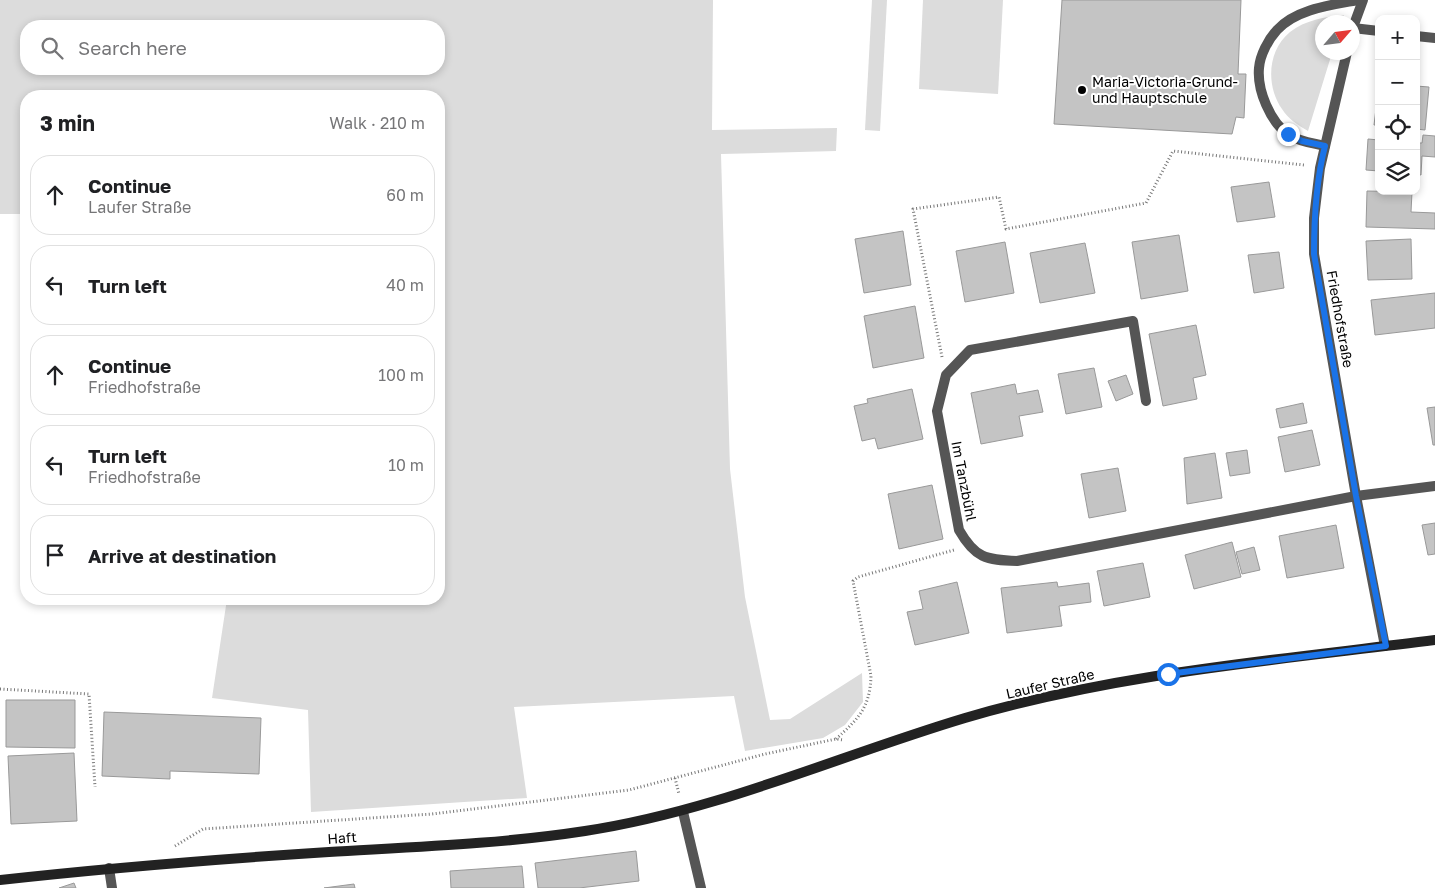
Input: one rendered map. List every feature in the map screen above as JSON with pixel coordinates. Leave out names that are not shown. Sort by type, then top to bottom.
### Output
[{"type":"main road","name":"Laufer Straße","points":[[684,812],[966,718],[1074,690],[1168,674],[1435,640]]},
{"type":"main road","name":"Haft","points":[[0,880],[109,868],[481,842],[585,831],[684,812]]},
{"type":"street","points":[[1325,146],[1302,141],[1288,134],[1273,118],[1262,93],[1259,68],[1266,46],[1274,35],[1295,17],[1313,10],[1358,0]]},
{"type":"street","points":[[1358,15],[1363,0]]},
{"type":"street","points":[[1360,30],[1375,31]]},
{"type":"street","points":[[1420,36],[1435,38]]},
{"type":"street","name":"Friedhofstraße","points":[[1345,60],[1320,168],[1314,218],[1314,254],[1356,496],[1386,646]]},
{"type":"street","name":"Im Tanzbühl","points":[[1146,401],[1133,321],[970,350],[946,375],[937,411],[959,530],[969,546],[990,560],[1017,561],[1356,496],[1435,486]]},
{"type":"street","points":[[684,812],[701,888]]},
{"type":"street","points":[[109,868],[112,888]]},
{"type":"path","points":[[946,375],[913,209],[999,197],[1006,230],[1146,203],[1173,151],[1320,168]]},
{"type":"path","points":[[173,848],[203,829],[432,814],[629,790],[765,754],[836,739],[859,718],[871,691],[871,676],[853,581],[858,576],[969,546]]},
{"type":"path","points":[[0,689],[89,694],[95,787]]},
{"type":"shaded area","points":[[0,0],[713,0],[712,130],[837,128],[836,151],[721,154],[730,469],[745,597],[770,720],[790,719],[862,673],[863,702],[845,725],[823,738],[745,751],[734,696],[514,707],[527,798],[311,812],[308,710],[212,698],[226,605],[445,605],[445,90],[20,90],[20,214],[0,214]]},
{"type":"shaded area","points":[[872,0],[887,0],[880,131],[865,130]]},
{"type":"shaded area","points":[[923,0],[1003,0],[998,94],[919,89]]},
{"type":"shaded area","points":[[1315,20],[1315,60],[1330,60],[1308,131],[1287,116],[1277,100],[1271,80],[1273,59],[1282,40],[1290,32]]},
{"type":"building","points":[[1062,0],[1241,0],[1238,74],[1246,74],[1244,118],[1236,117],[1232,134],[1054,124]]},
{"type":"building","points":[[1420,86],[1429,87],[1425,130],[1420,129]]},
{"type":"building","points":[[1423,135],[1435,136],[1435,157],[1422,156],[1421,175],[1420,143],[1422,143]]},
{"type":"building","points":[[1368,139],[1375,140],[1375,171],[1366,170]]},
{"type":"building","points":[[1269,182],[1275,217],[1237,222],[1231,187]]},
{"type":"building","points":[[1367,191],[1375,191],[1375,195],[1412,195],[1411,212],[1435,213],[1435,229],[1366,227]]},
{"type":"building","points":[[903,231],[911,285],[864,293],[855,239]]},
{"type":"building","points":[[1179,235],[1188,291],[1141,299],[1132,242]]},
{"type":"building","points":[[1411,239],[1412,279],[1368,280],[1366,241]]},
{"type":"building","points":[[1005,242],[1014,293],[965,302],[956,251]]},
{"type":"building","points":[[1085,243],[1095,293],[1040,303],[1030,253]]},
{"type":"building","points":[[1279,252],[1284,288],[1254,293],[1248,255]]},
{"type":"building","points":[[1435,293],[1435,328],[1375,335],[1371,300]]},
{"type":"building","points":[[915,306],[924,358],[873,368],[864,316]]},
{"type":"building","points":[[1196,325],[1206,375],[1193,378],[1197,399],[1163,406],[1149,334]]},
{"type":"building","points":[[1094,368],[1102,407],[1066,414],[1058,374]]},
{"type":"building","points":[[1126,375],[1133,394],[1116,401],[1108,381]]},
{"type":"building","points":[[1015,384],[1017,394],[1038,390],[1043,412],[1019,416],[1023,436],[981,444],[971,393]]},
{"type":"building","points":[[912,389],[923,439],[878,449],[875,438],[862,441],[854,406],[868,403],[867,399]]},
{"type":"building","points":[[1303,403],[1307,423],[1280,428],[1276,409]]},
{"type":"building","points":[[1435,407],[1435,445],[1433,445],[1427,408]]},
{"type":"building","points":[[1312,430],[1320,465],[1285,472],[1278,437]]},
{"type":"building","points":[[1247,450],[1250,473],[1230,476],[1226,453]]},
{"type":"building","points":[[1215,453],[1222,498],[1187,504],[1184,458]]},
{"type":"building","points":[[1118,468],[1126,511],[1089,518],[1081,474]]},
{"type":"building","points":[[932,485],[943,539],[899,549],[888,494]]},
{"type":"building","points":[[1435,523],[1435,554],[1428,555],[1422,525]]},
{"type":"building","points":[[1336,525],[1344,568],[1287,578],[1279,536]]},
{"type":"building","points":[[1232,542],[1241,577],[1194,589],[1185,555]]},
{"type":"building","points":[[1254,547],[1260,570],[1242,574],[1236,552]]},
{"type":"building","points":[[1143,563],[1150,597],[1104,606],[1097,571]]},
{"type":"building","points":[[957,582],[969,633],[915,645],[907,612],[923,609],[919,591]]},
{"type":"building","points":[[1057,582],[1058,587],[1089,583],[1091,602],[1059,606],[1062,626],[1007,633],[1001,588]]},
{"type":"building","points":[[6,700],[75,700],[75,748],[6,747]]},
{"type":"building","points":[[104,712],[261,718],[259,774],[170,771],[170,779],[102,776]]},
{"type":"building","points":[[74,753],[77,821],[11,824],[8,756]]},
{"type":"building","points":[[636,851],[639,881],[579,888],[538,888],[535,863]]},
{"type":"building","points":[[522,866],[524,888],[451,888],[450,871]]},
{"type":"building","points":[[74,883],[76,888],[59,888]]},
{"type":"building","points":[[354,884],[355,888],[324,888]]},
{"type":"place","name":"Maria-Victoria-Grund- und Hauptschule","points":[[1082,90]]},
{"type":"route","points":[[1168,674],[1386,646],[1356,496],[1343,412],[1314,254],[1314,218],[1320,168],[1325,146],[1302,141],[1288,134]]}]
